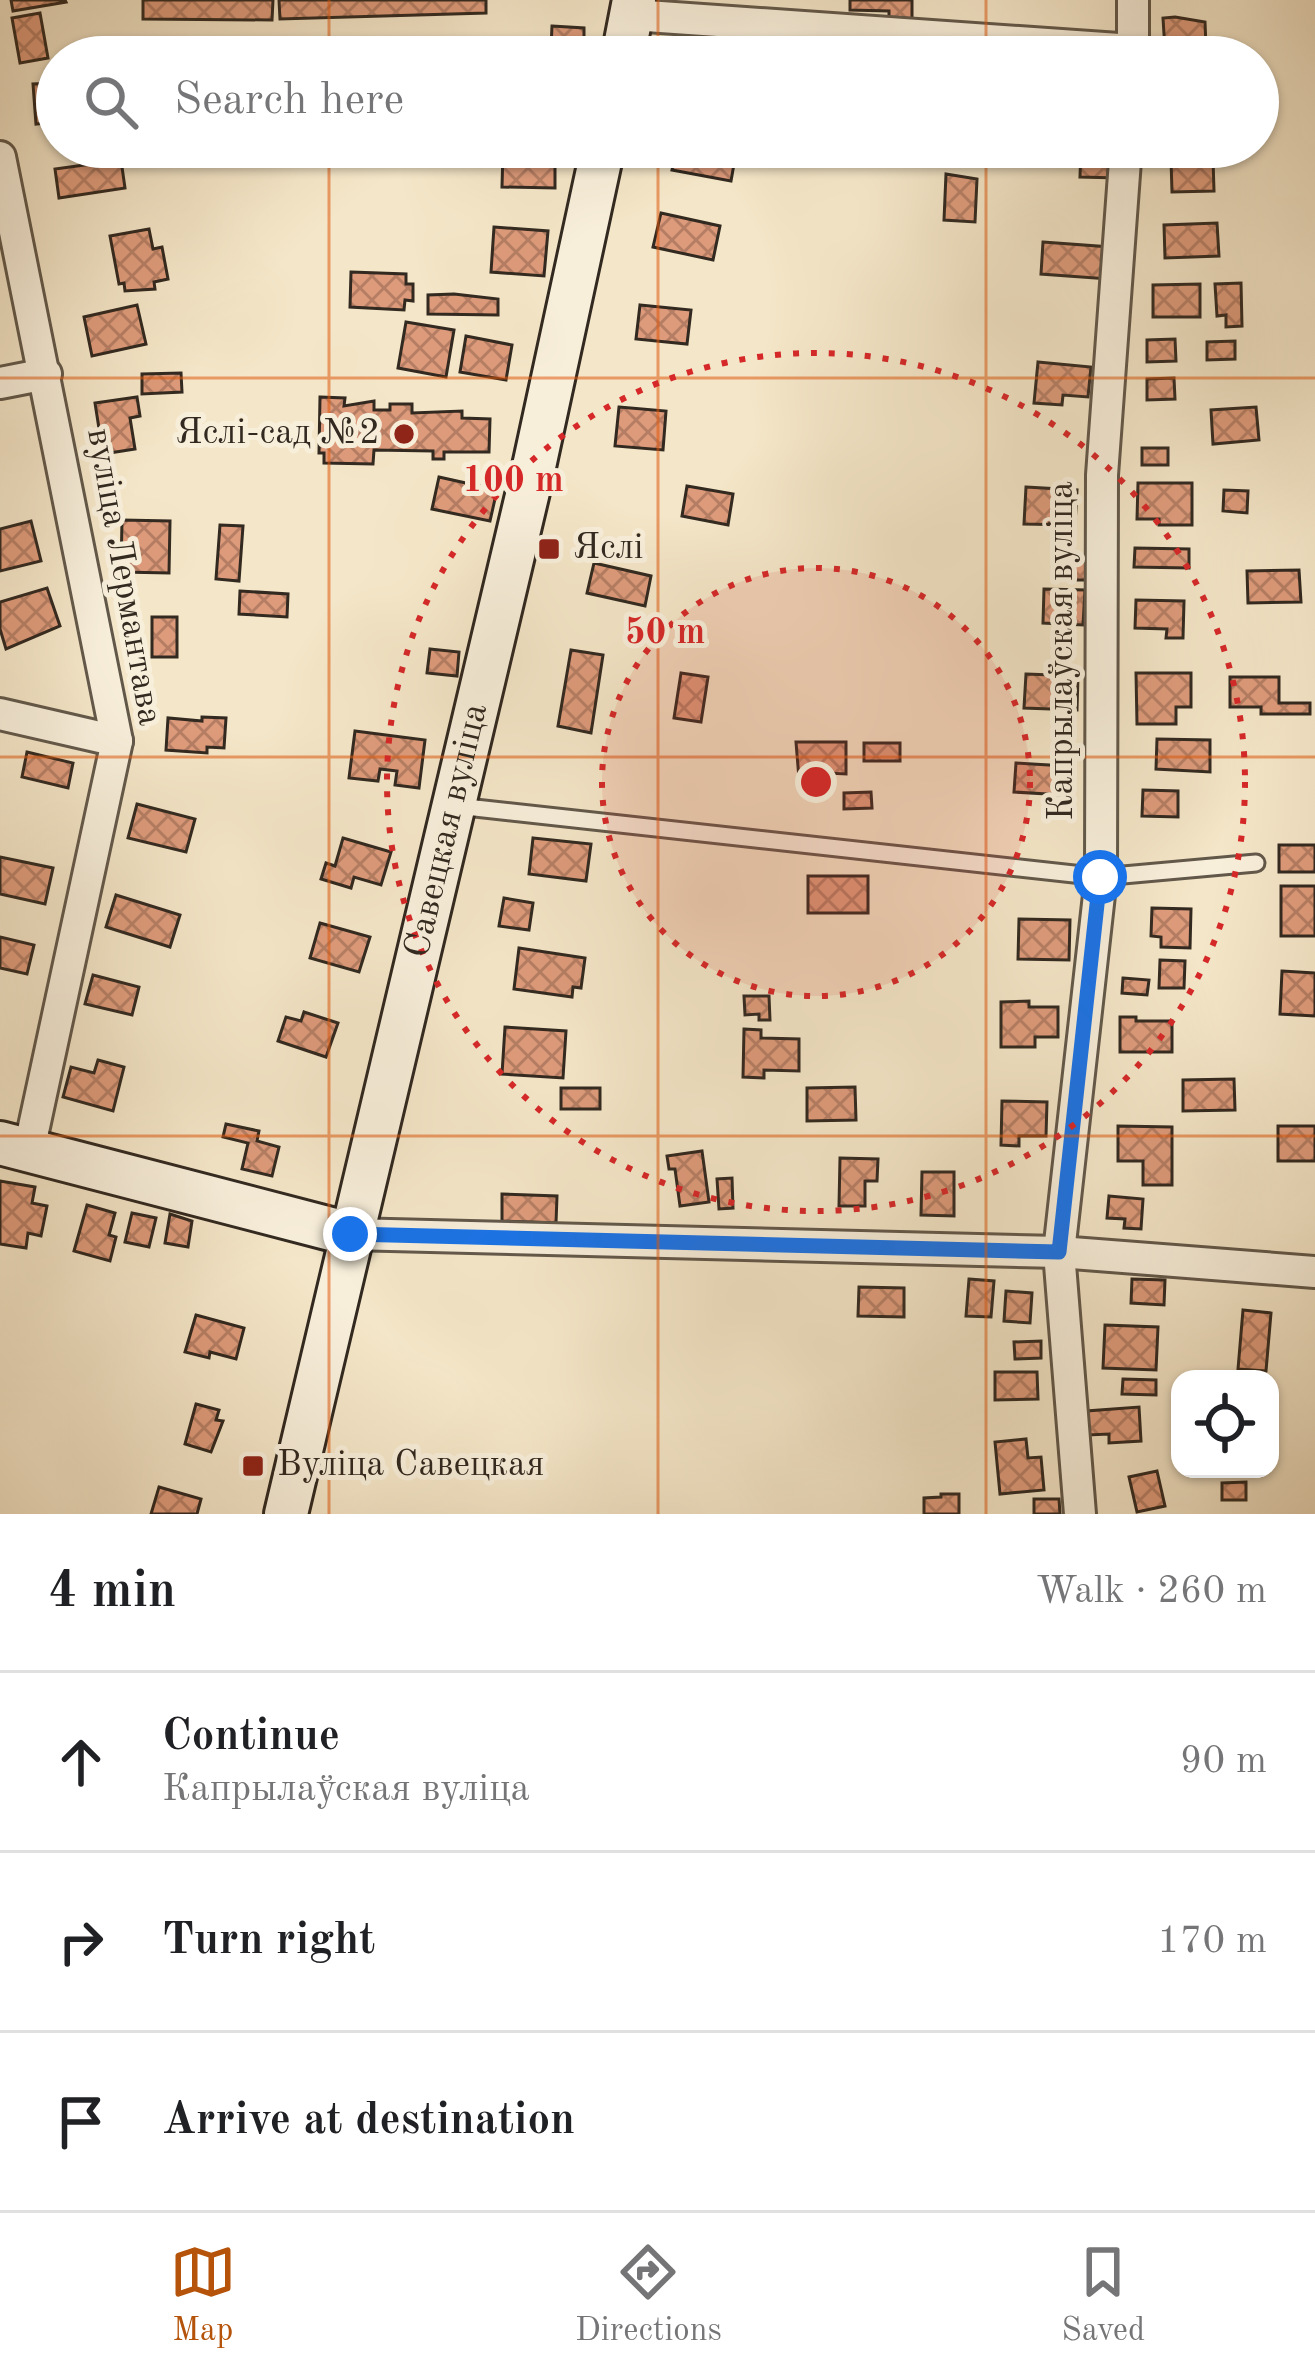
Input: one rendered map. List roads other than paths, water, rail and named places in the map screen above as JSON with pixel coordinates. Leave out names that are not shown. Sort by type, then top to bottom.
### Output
[{"type":"main road","name":"Савецкая вуліца","points":[[286,1514],[535,463],[598,168]]},
{"type":"main road","points":[[14,1147],[350,1234]]},
{"type":"street","points":[[1132,0],[1133,36]]},
{"type":"street","points":[[633,8],[944,36]]},
{"type":"street","name":"вуліца Лермантава","points":[[0,157],[117,741],[14,1147]]},
{"type":"street","name":"Капрылаўская вуліца","points":[[1080,1514],[1059,1252],[1100,877],[1102,476],[1124,168]]},
{"type":"street","points":[[0,383],[46,374]]},
{"type":"street","points":[[0,713],[117,741]]},
{"type":"street","points":[[350,1234],[1059,1252],[1315,1272]]},
{"type":"lane","points":[[454,806],[1100,877],[1256,863]]},
{"type":"place","name":"Яслі-сад №2","points":[[404,434]]},
{"type":"place","name":"Яслі","points":[[549,549]]},
{"type":"place","name":"Вуліца Савецкая","points":[[253,1466]]}]
